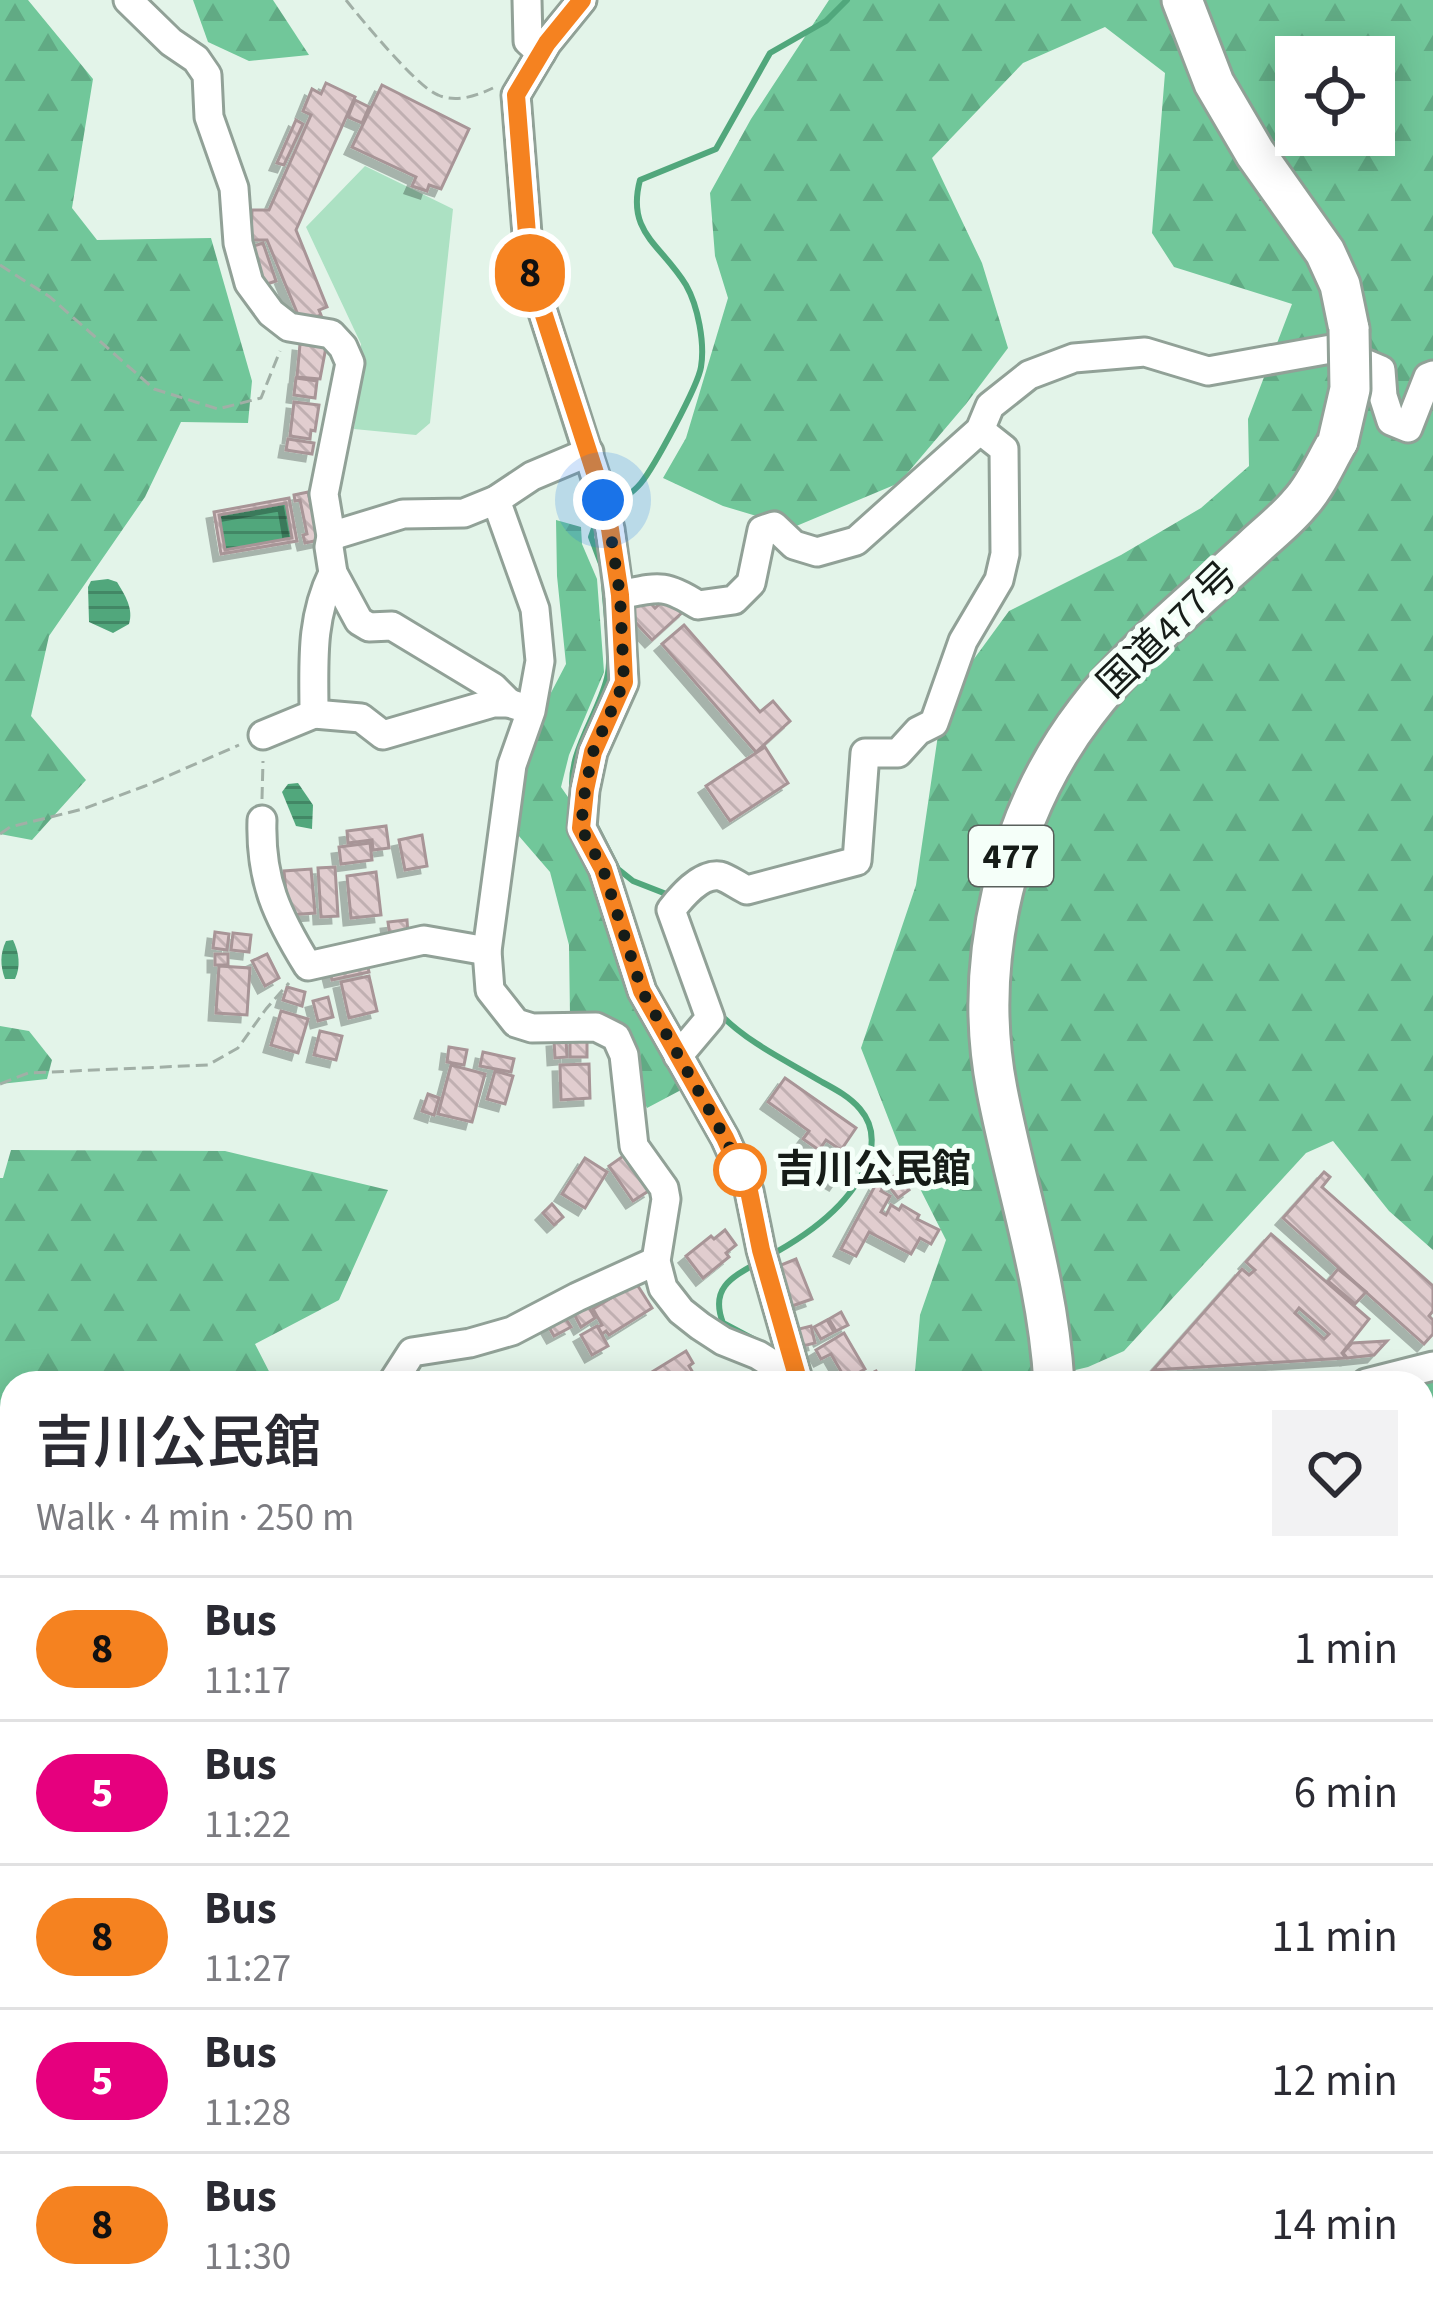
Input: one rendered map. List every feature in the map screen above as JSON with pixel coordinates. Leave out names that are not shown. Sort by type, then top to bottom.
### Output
[{"type":"highway","name":"国道477号","points":[[1053,1371],[1040,1268],[996,1088],[988,1027],[995,930],[1009,863],[1040,782],[1085,712],[1139,650],[1302,502],[1338,441],[1350,389],[1349,329],[1340,285],[1325,252],[1255,153],[1214,83],[1181,0]]},
{"type":"street","points":[[128,0],[171,42],[196,58],[207,75],[209,117],[234,188],[238,243],[250,283],[271,313],[289,327],[331,334],[344,347],[350,363],[324,494],[333,573],[359,621],[369,627],[392,626],[520,707]]},
{"type":"street","points":[[527,0],[528,40],[541,53]]},
{"type":"street","points":[[582,0],[516,95],[530,272],[603,500],[620,595],[624,682],[593,752],[581,828],[603,869],[642,991],[725,1138],[749,1191],[795,1371]]},
{"type":"street","points":[[620,595],[658,587],[674,590],[698,605],[734,600],[751,583],[761,530],[774,526],[794,545],[817,552],[856,541],[980,430],[991,406],[1029,375],[1073,358],[1145,352],[1208,371],[1331,349],[1381,370],[1391,421],[1408,428],[1428,377],[1433,375]]},
{"type":"street","points":[[678,1056],[710,1018],[678,902],[709,878],[719,876],[747,890],[857,861],[865,753],[898,753],[918,731],[934,723],[963,641],[999,580],[1005,554],[1004,449],[980,430]]},
{"type":"street","points":[[331,536],[403,514],[464,513],[589,452]]},
{"type":"street","points":[[496,500],[535,609],[540,661],[520,707],[487,951],[490,990],[516,1023],[532,1028],[596,1027],[616,1037],[624,1055],[634,1146],[666,1199],[656,1262],[663,1288],[681,1311],[723,1341],[782,1371]]},
{"type":"street","points":[[314,714],[315,626],[333,573]]},
{"type":"street","points":[[263,735],[314,714],[361,718],[383,735],[493,703],[520,707]]},
{"type":"street","points":[[262,820],[268,892],[308,966],[424,940],[487,951]]},
{"type":"street","points":[[400,1371],[412,1352],[512,1331],[656,1262]]},
{"type":"path","points":[[346,0],[420,85],[438,95],[457,99],[496,86],[520,88]]},
{"type":"path","points":[[0,265],[50,297],[154,389],[218,409],[261,398],[289,327]]},
{"type":"path","points":[[0,834],[145,786],[263,735],[262,820]]},
{"type":"path","points":[[0,1084],[28,1073],[208,1065],[238,1048],[266,1009],[308,966]]},
{"type":"shaded area","points":[[365,166],[453,209],[430,423],[416,435],[354,429],[361,344],[306,227]]},
{"type":"shaded area","points":[[286,503],[292,538],[225,550],[219,515]]},
{"type":"shaded area","points":[[91,581],[117,582],[130,613],[129,624],[113,633],[89,622],[88,587]]},
{"type":"shaded area","points":[[298,783],[313,805],[312,829],[296,826],[282,792],[288,784]]},
{"type":"shaded area","points":[[13,940],[18,970],[15,979],[5,979],[3,950],[6,941]]},
{"type":"green space","points":[[0,0],[28,0],[93,79],[72,208],[97,240],[211,238],[252,381],[248,423],[181,422],[145,497],[49,636],[31,716],[86,780],[32,840],[0,834]]},
{"type":"green space","points":[[193,0],[273,0],[309,55],[249,61],[208,42]]},
{"type":"green space","points":[[829,0],[1433,0],[1433,1250],[1389,1211],[1333,1141],[1306,1153],[1124,1351],[1071,1371],[915,1371],[920,1315],[946,1240],[901,1151],[861,1048],[916,885],[938,735],[971,663],[1009,611],[1201,508],[1249,466],[1248,419],[1292,304],[1174,267],[1152,233],[1165,73],[1105,27],[1023,63],[932,158],[982,263],[1008,348],[899,483],[794,527],[723,506],[663,478],[686,438],[728,298],[715,256],[710,193],[751,119]]},
{"type":"green space","points":[[556,520],[581,527],[582,544],[597,579],[604,672],[569,755],[561,787],[577,810],[632,981],[681,1090],[647,1108],[632,1078],[626,1032],[587,1013],[570,1016],[569,945],[550,872],[512,828],[516,782],[543,708],[566,664]]},
{"type":"green space","points":[[0,1026],[29,1031],[52,1060],[47,1079],[0,1084]]},
{"type":"green space","points":[[11,1150],[225,1151],[388,1190],[339,1300],[255,1344],[269,1371],[0,1371],[3,1178]]},
{"type":"building","points":[[326,83],[355,97],[296,230],[327,307],[319,310],[321,315],[301,322],[267,240],[251,240],[252,210],[269,210],[311,115],[303,111],[312,89],[321,94]]},
{"type":"building","points":[[382,85],[469,129],[441,189],[412,186],[416,177],[352,147]]},
{"type":"building","points":[[355,100],[369,107],[362,123],[348,117]]},
{"type":"building","points":[[296,120],[303,124],[284,165],[277,163]]},
{"type":"building","points":[[263,243],[276,281],[261,286],[248,248]]},
{"type":"building","points":[[300,344],[326,347],[320,379],[297,377]]},
{"type":"building","points":[[296,378],[317,381],[315,398],[294,395]]},
{"type":"building","points":[[294,402],[319,405],[310,439],[290,436]]},
{"type":"building","points":[[288,439],[314,443],[312,454],[286,450]]},
{"type":"building","points":[[308,492],[319,540],[305,543],[300,500],[295,501],[294,495]]},
{"type":"building","points":[[289,498],[297,541],[221,554],[214,512]],"holes":[[[286,503],[292,538],[225,550],[219,515]]]},
{"type":"building","points":[[670,594],[685,610],[652,640],[627,613],[645,597],[655,608]]},
{"type":"building","points":[[684,625],[760,712],[773,701],[790,721],[756,752],[662,644]]},
{"type":"building","points":[[765,747],[788,783],[730,821],[706,786]]},
{"type":"building","points":[[386,826],[389,848],[373,850],[372,840],[348,843],[347,831]]},
{"type":"building","points":[[422,835],[427,866],[405,870],[399,840]]},
{"type":"building","points":[[370,843],[372,860],[341,864],[339,847]]},
{"type":"building","points":[[335,867],[338,916],[321,917],[318,868]]},
{"type":"building","points":[[311,869],[315,913],[288,915],[284,871]]},
{"type":"building","points":[[376,872],[381,915],[351,918],[347,876]]},
{"type":"building","points":[[407,920],[408,935],[390,937],[388,922]]},
{"type":"building","points":[[215,932],[229,934],[227,950],[213,948]]},
{"type":"building","points":[[233,933],[251,935],[249,952],[231,950]]},
{"type":"building","points":[[215,954],[228,954],[228,965],[215,965]]},
{"type":"building","points":[[267,954],[279,978],[265,986],[252,961]]},
{"type":"building","points":[[366,959],[369,972],[332,980],[329,968]]},
{"type":"building","points":[[219,966],[250,968],[247,1015],[216,1013]]},
{"type":"building","points":[[369,976],[377,1011],[349,1018],[341,982]]},
{"type":"building","points":[[287,987],[305,992],[302,1006],[283,1000]]},
{"type":"building","points":[[328,997],[333,1017],[318,1021],[313,1001]]},
{"type":"building","points":[[281,1011],[308,1019],[298,1053],[271,1045]]},
{"type":"building","points":[[320,1031],[342,1036],[336,1060],[314,1055]]},
{"type":"building","points":[[566,1039],[567,1057],[555,1058],[554,1040]]},
{"type":"building","points":[[570,1039],[587,1039],[587,1057],[570,1057]]},
{"type":"building","points":[[449,1047],[467,1050],[464,1065],[447,1062]]},
{"type":"building","points":[[483,1052],[514,1059],[511,1072],[480,1066]]},
{"type":"building","points":[[589,1064],[590,1098],[561,1100],[560,1065]]},
{"type":"building","points":[[451,1065],[485,1074],[472,1122],[438,1114]]},
{"type":"building","points":[[495,1071],[513,1076],[505,1104],[487,1099]]},
{"type":"building","name":"吉川公民館","points":[[785,1078],[856,1128],[841,1150],[826,1140],[819,1150],[803,1139],[809,1131],[768,1102]]},
{"type":"building","points":[[428,1094],[439,1098],[434,1115],[422,1111]]},
{"type":"building","points":[[841,1153],[854,1161],[847,1170],[835,1162]]},
{"type":"building","points":[[626,1154],[650,1190],[633,1201],[609,1166]]},
{"type":"building","points":[[585,1158],[607,1172],[585,1208],[562,1194]]},
{"type":"building","points":[[828,1165],[843,1173],[836,1183],[822,1175]]},
{"type":"building","points":[[1324,1172],[1330,1177],[1322,1187],[1433,1286],[1429,1316],[1433,1334],[1424,1344],[1283,1218]]},
{"type":"building","points":[[897,1174],[909,1190],[898,1198],[886,1182]]},
{"type":"building","points":[[876,1184],[890,1196],[881,1212],[886,1215],[891,1205],[899,1210],[902,1205],[939,1230],[931,1244],[920,1238],[911,1254],[869,1232],[856,1256],[841,1249]]},
{"type":"building","points":[[552,1204],[563,1217],[554,1225],[543,1213]]},
{"type":"building","points":[[725,1230],[736,1245],[703,1278],[686,1256]]},
{"type":"building","points":[[1271,1234],[1369,1319],[1342,1353],[1346,1358],[1153,1370],[1242,1269],[1249,1275],[1255,1270],[1246,1262]],"holes":[[[1299,1308],[1329,1334],[1324,1339],[1295,1313]]]},
{"type":"building","points":[[796,1259],[812,1299],[792,1306],[776,1267]]},
{"type":"building","points":[[1338,1269],[1366,1292],[1355,1304],[1328,1281]]},
{"type":"building","points":[[636,1283],[652,1308],[609,1335],[602,1334],[593,1309]]},
{"type":"building","points":[[586,1302],[595,1318],[581,1327],[572,1310]]},
{"type":"building","points":[[841,1312],[848,1325],[836,1331],[829,1319]]},
{"type":"building","points":[[562,1313],[571,1327],[554,1336],[546,1322]]},
{"type":"building","points":[[827,1320],[834,1332],[821,1339],[814,1327]]},
{"type":"building","points":[[597,1326],[608,1346],[592,1355],[581,1335]]},
{"type":"building","points":[[811,1326],[815,1343],[799,1347],[795,1330]]},
{"type":"building","points":[[844,1333],[865,1369],[841,1371],[831,1354],[821,1359],[816,1350]]},
{"type":"building","points":[[1387,1341],[1374,1355],[1347,1358],[1343,1353],[1352,1343]]},
{"type":"building","points":[[686,1351],[693,1363],[692,1371],[654,1371]]},
{"type":"waterway","points":[[612,508],[638,487],[655,461],[692,391],[702,357],[700,325],[690,294],[642,226],[637,198],[640,180],[716,149],[770,53],[826,21],[847,0]]},
{"type":"waterway","points":[[597,520],[591,537],[603,569]]},
{"type":"waterway","points":[[573,796],[578,750],[609,669],[604,582]]},
{"type":"waterway","points":[[593,820],[618,869],[633,881],[674,897]]},
{"type":"waterway","points":[[721,1015],[756,1043],[847,1097],[870,1127],[868,1161],[851,1191],[813,1228],[769,1256]]},
{"type":"waterway","points":[[757,1263],[725,1286],[719,1301],[723,1323],[757,1341]]},
{"type":"bus line","name":"8","points":[[582,0],[547,43],[516,95],[530,272],[596,476],[620,595],[624,682],[593,752],[581,828],[603,869],[642,991],[725,1138],[749,1191],[796,1371]]},
{"type":"place","name":"吉川公民館","points":[[740,1170]]},
{"type":"route","points":[[603,500],[620,595],[624,682],[593,752],[581,828],[603,869],[642,991],[740,1170]]}]
